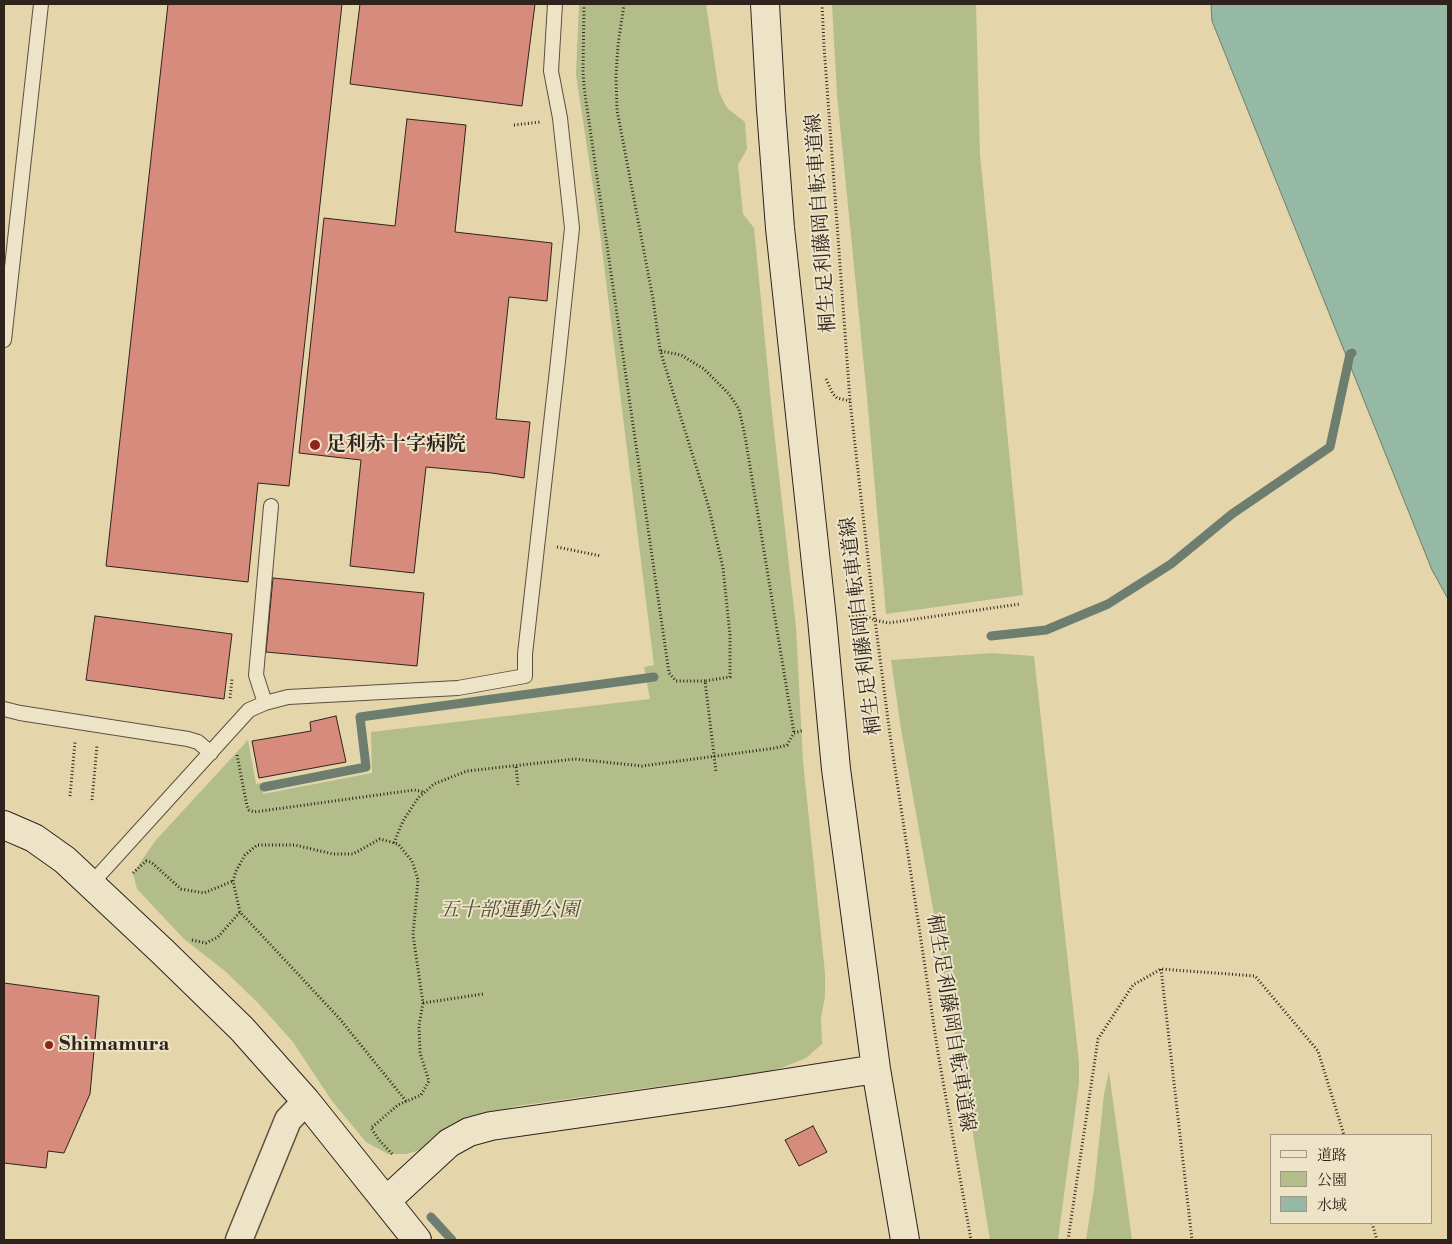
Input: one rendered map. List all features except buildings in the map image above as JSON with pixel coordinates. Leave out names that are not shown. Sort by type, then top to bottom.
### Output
[{"type":"street","points":[[765,4],[780,228],[822,619],[836,769],[876,1069],[905,1240]]},
{"type":"street","points":[[4,825],[34,838],[66,860],[242,1029],[306,1101],[417,1240]]},
{"type":"street","points":[[386,1201],[449,1143],[469,1132],[490,1126],[876,1069]]},
{"type":"street","points":[[239,1240],[288,1120],[306,1101]]},
{"type":"lane","points":[[4,340],[41,4]]},
{"type":"lane","points":[[91,884],[249,710],[265,703],[288,697],[458,688],[525,676],[525,654],[572,228],[560,118],[551,71],[555,4]]},
{"type":"lane","points":[[265,703],[256,675],[272,506]]},
{"type":"lane","points":[[4,709],[188,739],[198,742],[211,753]]},
{"type":"path","points":[[584,4],[584,87],[669,673],[676,681],[705,681],[730,677],[730,635],[723,568],[709,508],[660,350],[653,299],[617,110],[616,76],[618,45],[624,4]]},
{"type":"path","name":"桐生足利藤岡自転車道線","points":[[822,4],[850,401],[875,620],[890,735],[938,1053],[971,1240]]},
{"type":"path","points":[[514,125],[544,121]]},
{"type":"path","points":[[394,843],[403,822],[418,798],[434,784],[468,771],[576,759],[642,766],[776,748],[787,745],[794,733],[746,436],[739,409],[729,394],[704,369],[681,355],[660,350]]},
{"type":"path","points":[[538,544],[601,556]]},
{"type":"path","points":[[862,615],[888,623],[1020,604]]},
{"type":"path","points":[[705,681],[716,772]]},
{"type":"path","points":[[70,796],[77,722]]},
{"type":"path","points":[[92,800],[98,725]]},
{"type":"path","points":[[794,733],[807,729]]},
{"type":"path","points":[[238,750],[247,806],[249,810],[254,812],[414,790],[425,792]]},
{"type":"path","points":[[516,767],[518,785]]},
{"type":"path","points":[[392,1154],[371,1128],[398,1105],[421,1095],[429,1081],[420,1053],[419,1025],[423,1003],[413,935],[418,880],[412,861],[398,844],[380,839],[353,854],[333,854],[295,845],[258,845],[245,855],[232,881],[240,912],[339,1018],[406,1101]]},
{"type":"path","points":[[133,873],[146,861],[151,862],[181,889],[204,892],[232,881]]},
{"type":"path","points":[[184,939],[206,943],[218,937],[240,912]]},
{"type":"path","points":[[1161,969],[1192,1240]]},
{"type":"path","points":[[1068,1240],[1098,1039],[1133,985],[1161,969],[1255,976],[1318,1051],[1344,1134]]},
{"type":"path","points":[[423,1003],[483,994]]},
{"type":"path","points":[[1372,1224],[1377,1240]]},
{"type":"green space","name":"五十部運動公園","points":[[579,4],[706,4],[719,92],[727,108],[745,122],[747,149],[738,165],[743,214],[754,228],[796,627],[803,761],[825,973],[825,997],[821,1017],[822,1044],[806,1058],[784,1067],[755,1075],[517,1106],[450,1125],[421,1150],[406,1154],[388,1154],[366,1142],[332,1101],[293,1042],[258,1003],[225,971],[184,939],[137,889],[133,873],[156,840],[248,740],[256,784],[261,783],[263,794],[372,773],[371,732],[650,699],[644,667],[654,665],[599,225],[576,75]]},
{"type":"green space","points":[[832,4],[976,4],[980,154],[1023,595],[886,614],[837,95]]},
{"type":"green space","points":[[992,653],[1034,656],[1079,1062],[1079,1083],[1058,1240],[990,1240],[901,729],[891,660]]},
{"type":"green space","points":[[1109,1072],[1132,1240],[1086,1240],[1094,1189],[1104,1094]]},
{"type":"water","points":[[1211,4],[1448,4],[1448,599],[1432,570],[1212,21]]},
{"type":"waterway","points":[[991,636],[1046,630],[1108,604],[1171,564],[1232,514],[1330,447],[1350,354],[1352,353]]},
{"type":"waterway","points":[[264,787],[366,767],[360,717],[654,677]]},
{"type":"waterway","points":[[431,1217],[452,1240]]},
{"type":"place","name":"足利赤十字病院","points":[[315,445]]},
{"type":"place","name":"Shimamura","points":[[49,1045]]}]
